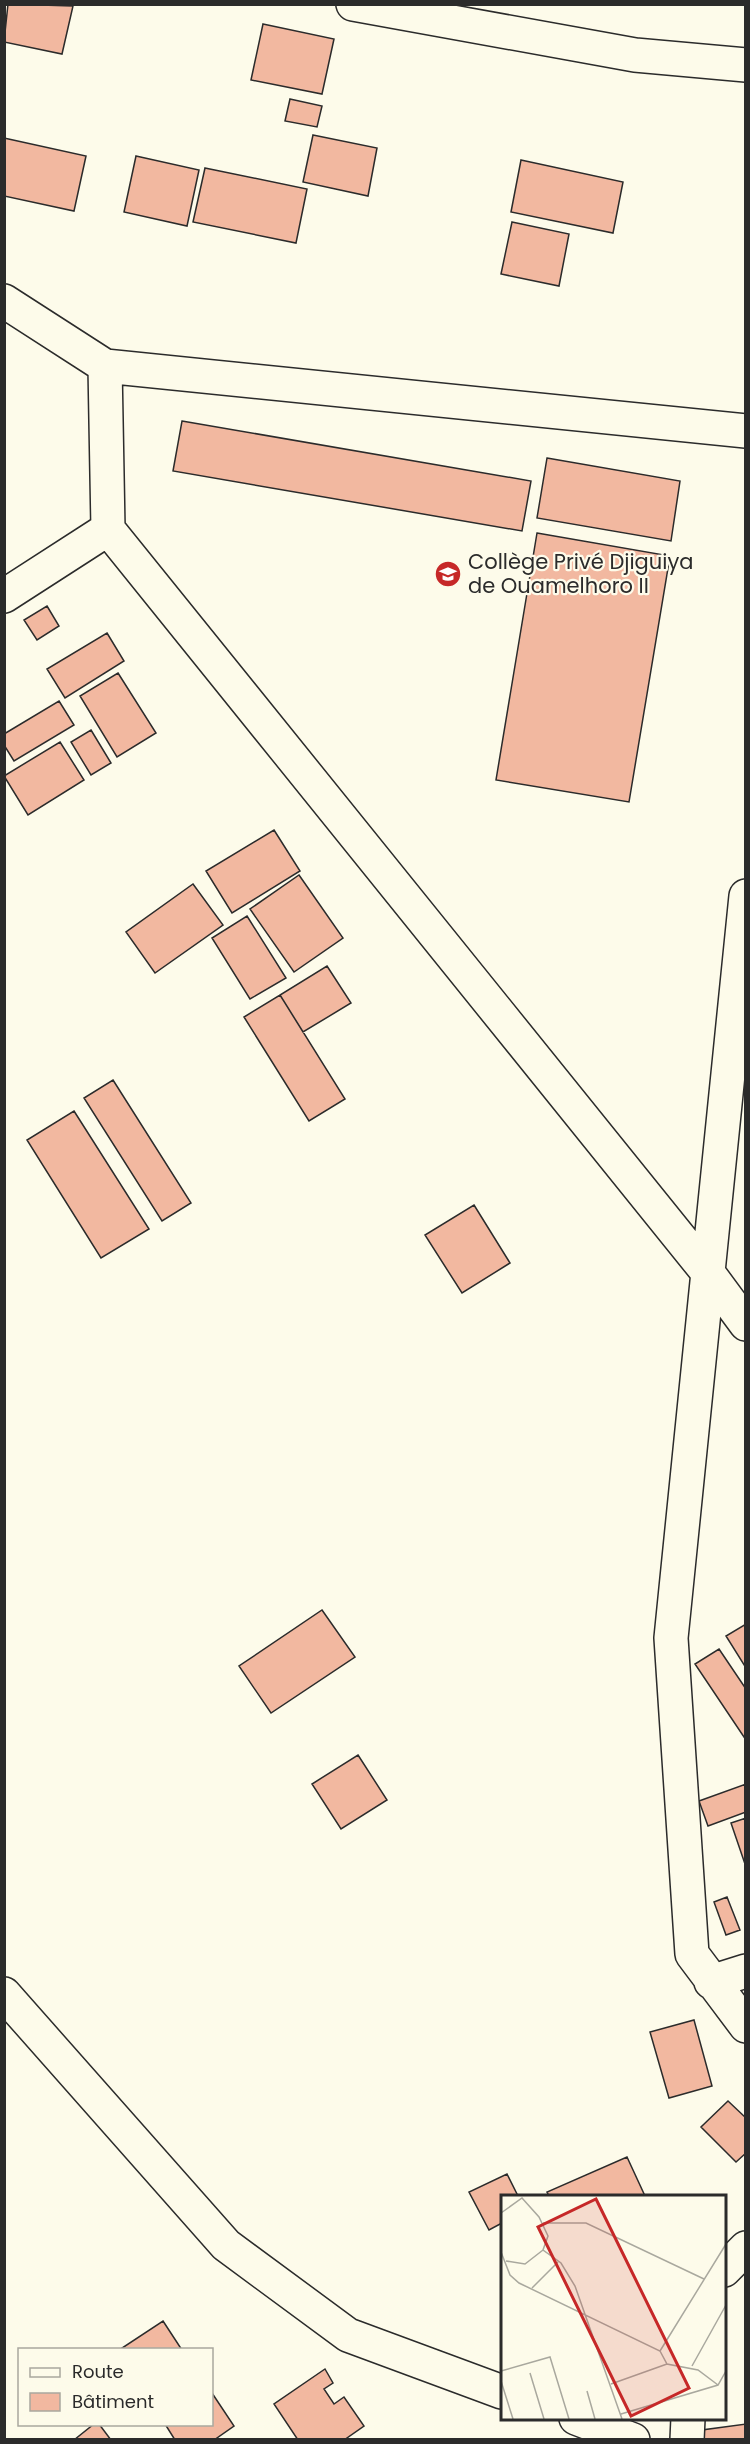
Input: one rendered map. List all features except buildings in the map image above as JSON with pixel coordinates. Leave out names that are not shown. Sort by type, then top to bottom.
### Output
[{"type":"street","points":[[353,4],[635,55],[746,65]]},
{"type":"street","points":[[4,301],[105,366],[746,431]]},
{"type":"street","points":[[105,366],[108,529],[709,1274],[746,1324]]},
{"type":"street","points":[[4,596],[108,529]]},
{"type":"street","points":[[746,896],[671,1638],[692,1954],[746,2026]]},
{"type":"street","points":[[711,1982],[746,1971]]},
{"type":"street","points":[[4,1994],[226,2245],[348,2335],[501,2392]]},
{"type":"street","points":[[726,2268],[746,2248]]},
{"type":"street","points":[[581,2420],[633,2439]]},
{"type":"street","points":[[687,2439],[688,2420]]},
{"type":"place","name":"Collège Privé Djiguiya de Ouamelhoro II","points":[[448,574]]}]
